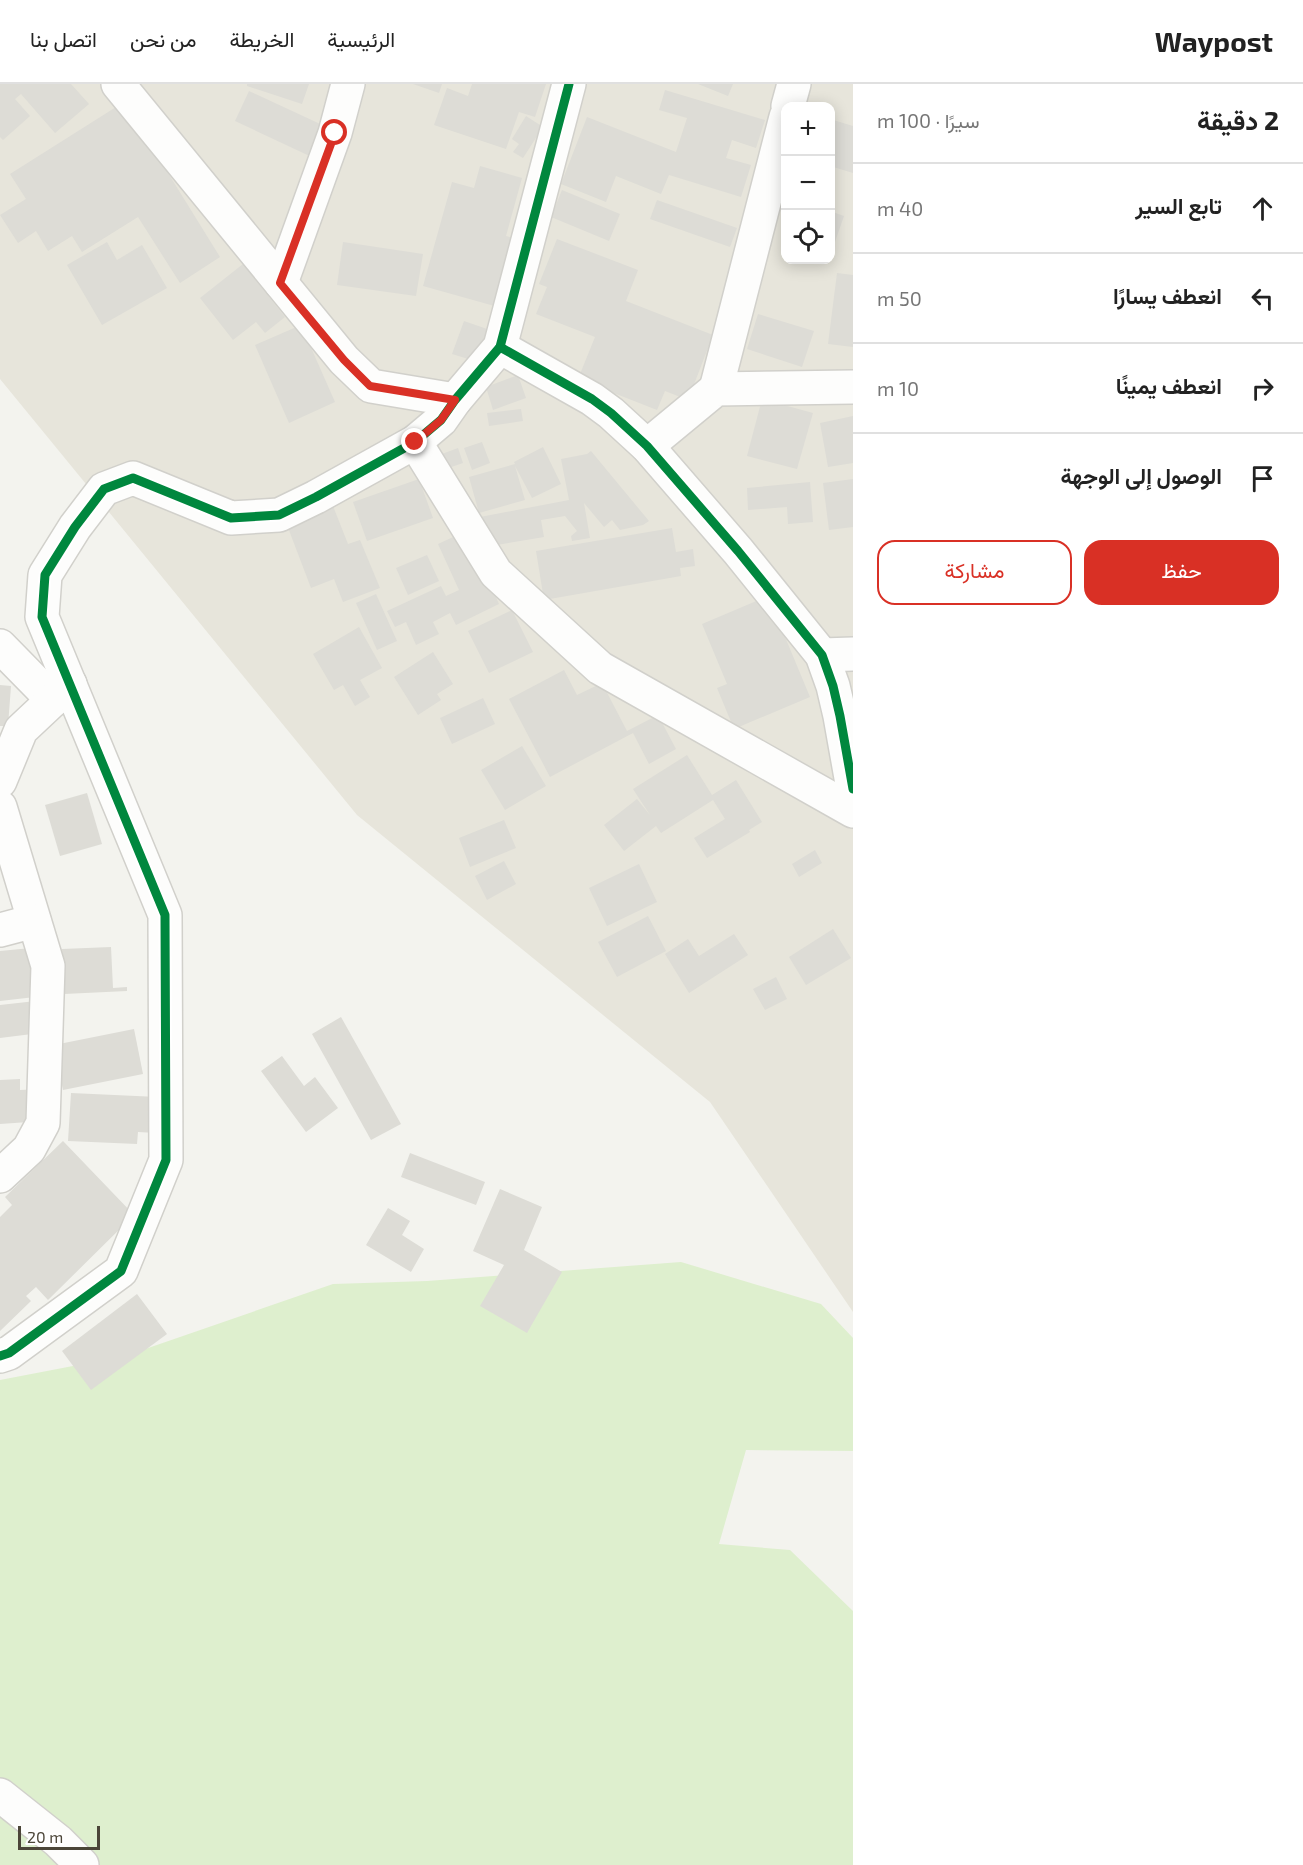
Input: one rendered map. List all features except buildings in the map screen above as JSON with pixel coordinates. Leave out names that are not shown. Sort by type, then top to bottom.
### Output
[{"type":"street","points":[[280,283],[335,133],[348,84]]},
{"type":"street","points":[[0,1356],[9,1353],[121,1270],[166,1160],[165,915],[62,692],[42,617],[45,574],[75,527],[104,489],[133,478],[231,518],[279,515],[415,442],[441,420],[500,347],[569,84]]},
{"type":"street","points":[[789,102],[794,84]]},
{"type":"street","points":[[121,86],[280,283],[344,360],[370,386],[455,400]]},
{"type":"street","points":[[647,446],[716,389],[781,136]]},
{"type":"street","points":[[500,347],[592,399],[611,413],[647,446],[738,551],[838,654],[836,696],[853,789]]},
{"type":"street","points":[[716,389],[853,387]]},
{"type":"street","points":[[415,442],[496,573],[600,668],[853,811]]},
{"type":"street","points":[[0,646],[62,692]]},
{"type":"street","points":[[0,781],[21,730],[62,692]]},
{"type":"street","points":[[0,807],[48,966],[43,1123],[28,1149],[0,1176]]},
{"type":"street","points":[[0,930],[34,921]]},
{"type":"street","points":[[0,1795],[58,1840],[82,1865]]},
{"type":"shaded area","points":[[0,84],[853,84],[853,1312],[710,1102],[357,815],[0,379]]},
{"type":"green space","points":[[681,1262],[821,1304],[853,1338],[853,1451],[746,1450],[719,1544],[790,1550],[853,1611],[853,1865],[0,1865],[0,1380],[125,1356],[333,1284],[427,1281]]},
{"type":"cycle path","points":[[0,1356],[9,1353],[121,1271],[166,1160],[165,915],[42,617],[45,575],[75,527],[104,489],[133,478],[231,518],[279,515],[415,442],[441,420],[500,347],[569,84]]},
{"type":"cycle path","points":[[500,347],[592,399],[647,446],[738,551],[822,655],[840,716],[853,789]]},
{"type":"route","points":[[335,133],[280,283],[344,360],[370,386],[455,400],[441,420],[415,442]]}]
